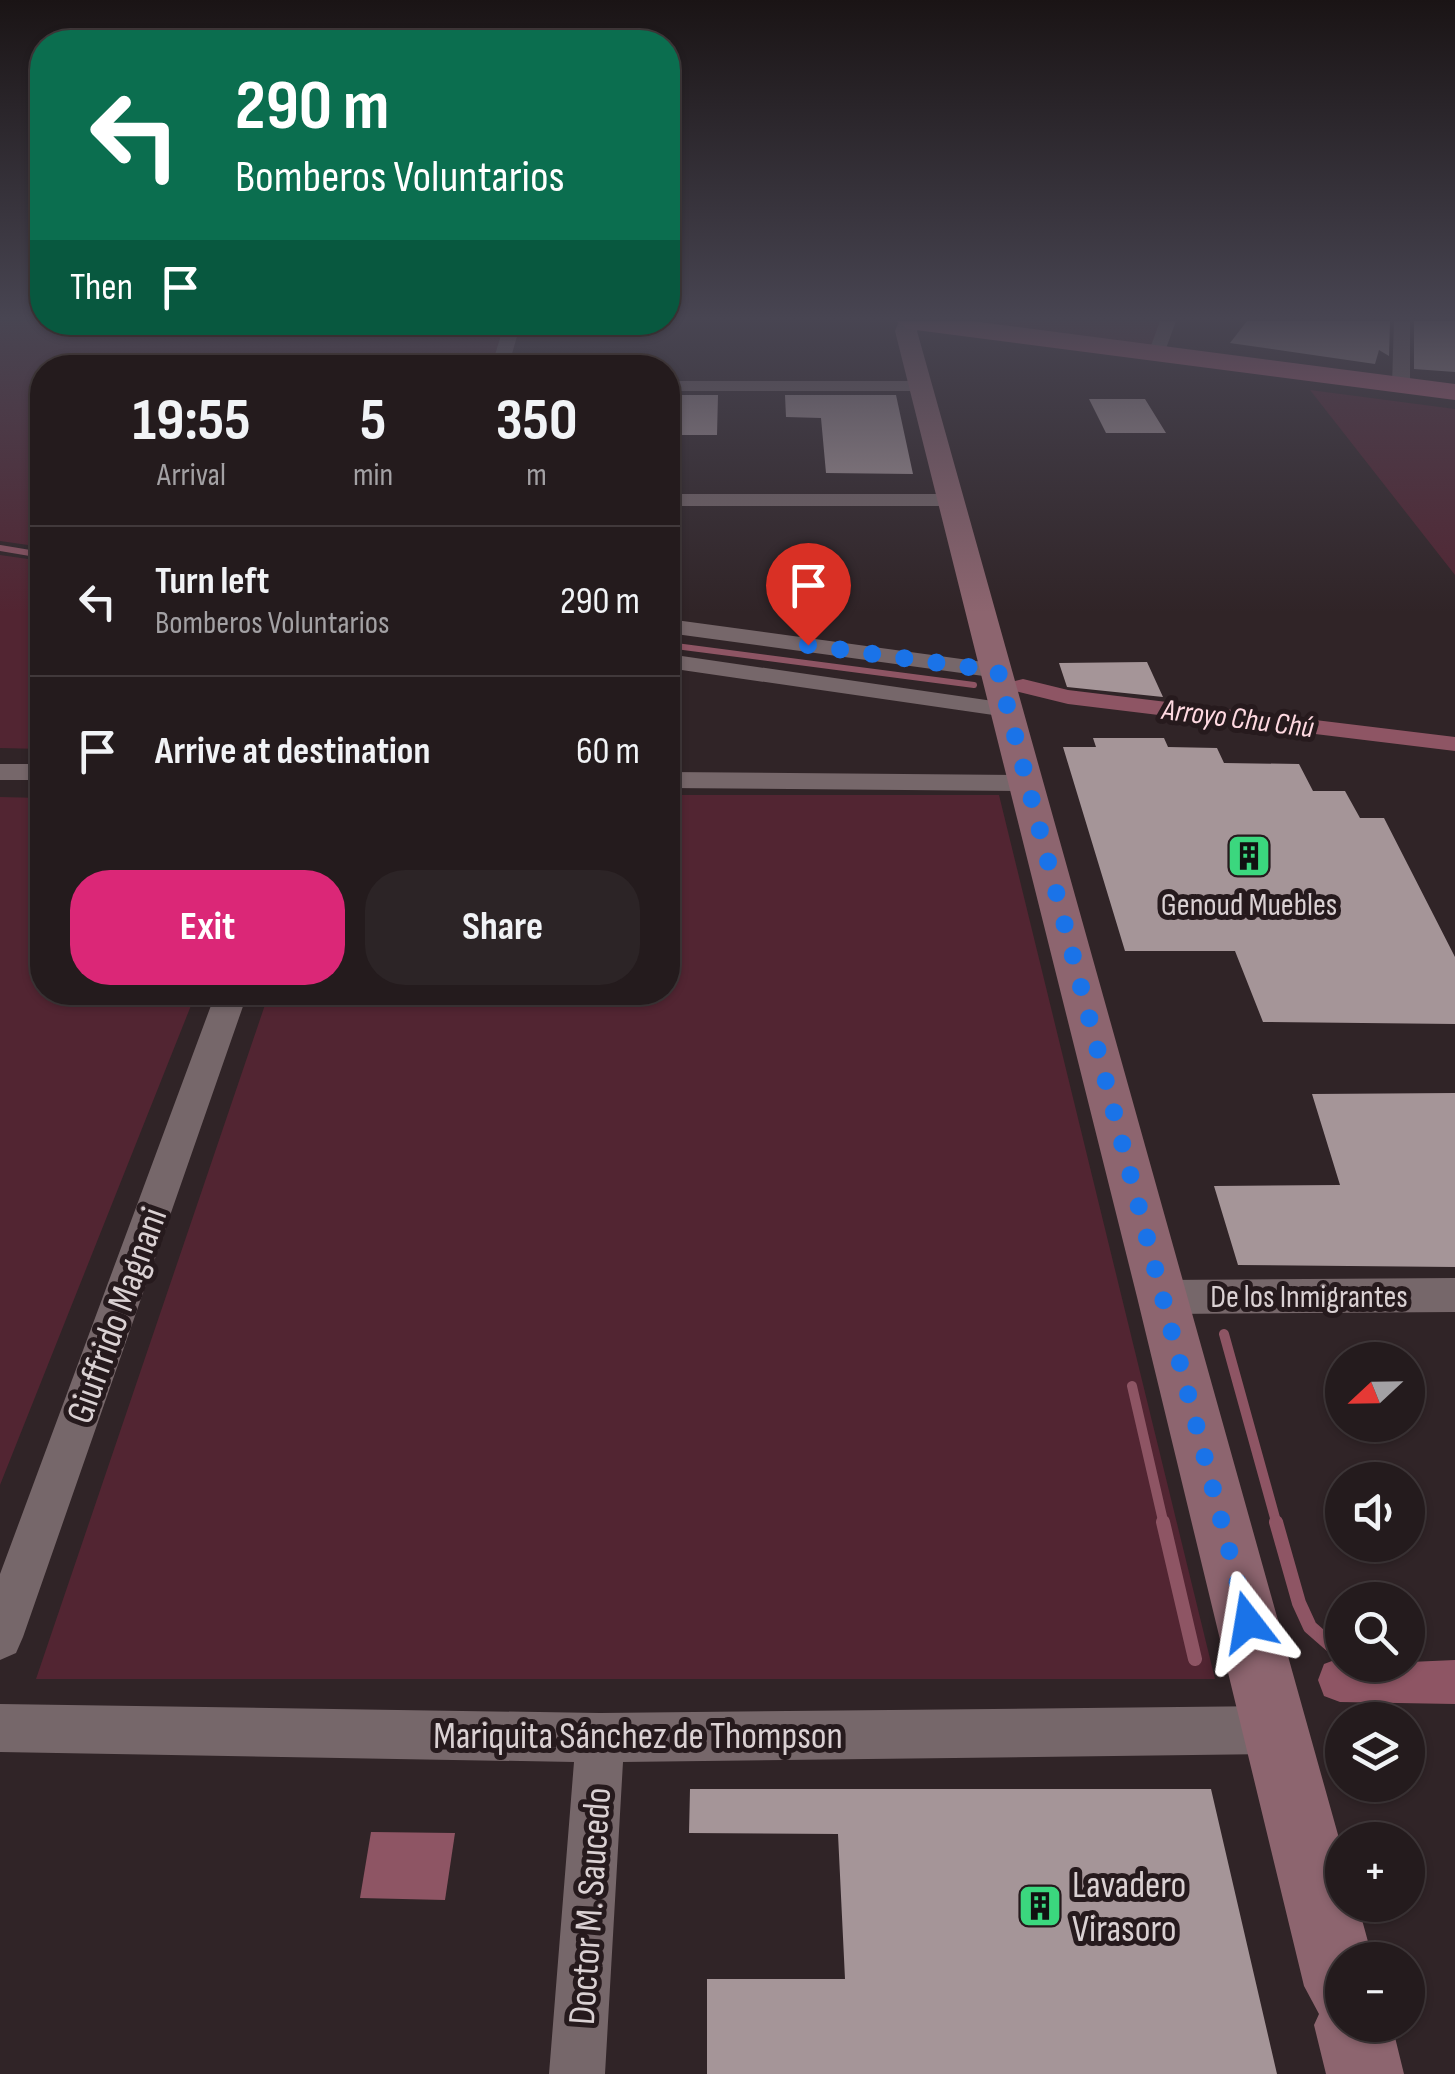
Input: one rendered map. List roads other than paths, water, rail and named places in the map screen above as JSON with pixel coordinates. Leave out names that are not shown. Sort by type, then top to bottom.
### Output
[{"type":"main road","points":[[930,418],[1331,1942]]},
{"type":"main road","points":[[1357,2042],[1365,2074]]},
{"type":"street","points":[[680,500],[952,500]]},
{"type":"street","points":[[680,628],[1002,689]]},
{"type":"street","points":[[680,662],[1002,689]]},
{"type":"street","points":[[0,772],[30,772]]},
{"type":"street","points":[[680,780],[1028,783]]},
{"type":"street","name":"Giuffrido Magnani","points":[[0,1637],[227,1005]]},
{"type":"street","name":"De los Inmigrantes","points":[[1164,1296],[1455,1296]]},
{"type":"street","name":"Mariquita Sánchez de Thompson","points":[[0,1728],[600,1738],[1277,1730]]},
{"type":"street","name":"Doctor M. Saucedo","points":[[577,2074],[600,1738]]},
{"type":"waterway","name":"Arroyo Chu Chú","points":[[0,548],[30,553]]},
{"type":"waterway","name":"Arroyo Chu Chú","points":[[680,647],[974,685]]},
{"type":"waterway","name":"Arroyo Chu Chú","points":[[1023,686],[1068,697],[1455,744]]},
{"type":"waterway","points":[[1224,1334],[1277,1525]]},
{"type":"waterway","points":[[1132,1386],[1164,1525]]},
{"type":"waterway","points":[[1163,1522],[1195,1659]]},
{"type":"waterway","points":[[1276,1522],[1299,1603],[1310,1627],[1325,1640]]},
{"type":"waterway","points":[[1425,1681],[1455,1682]]},
{"type":"place","name":"Genoud Muebles","points":[[1249,856]]},
{"type":"place","name":"Lavadero Virasoro","points":[[1040,1906]]}]
